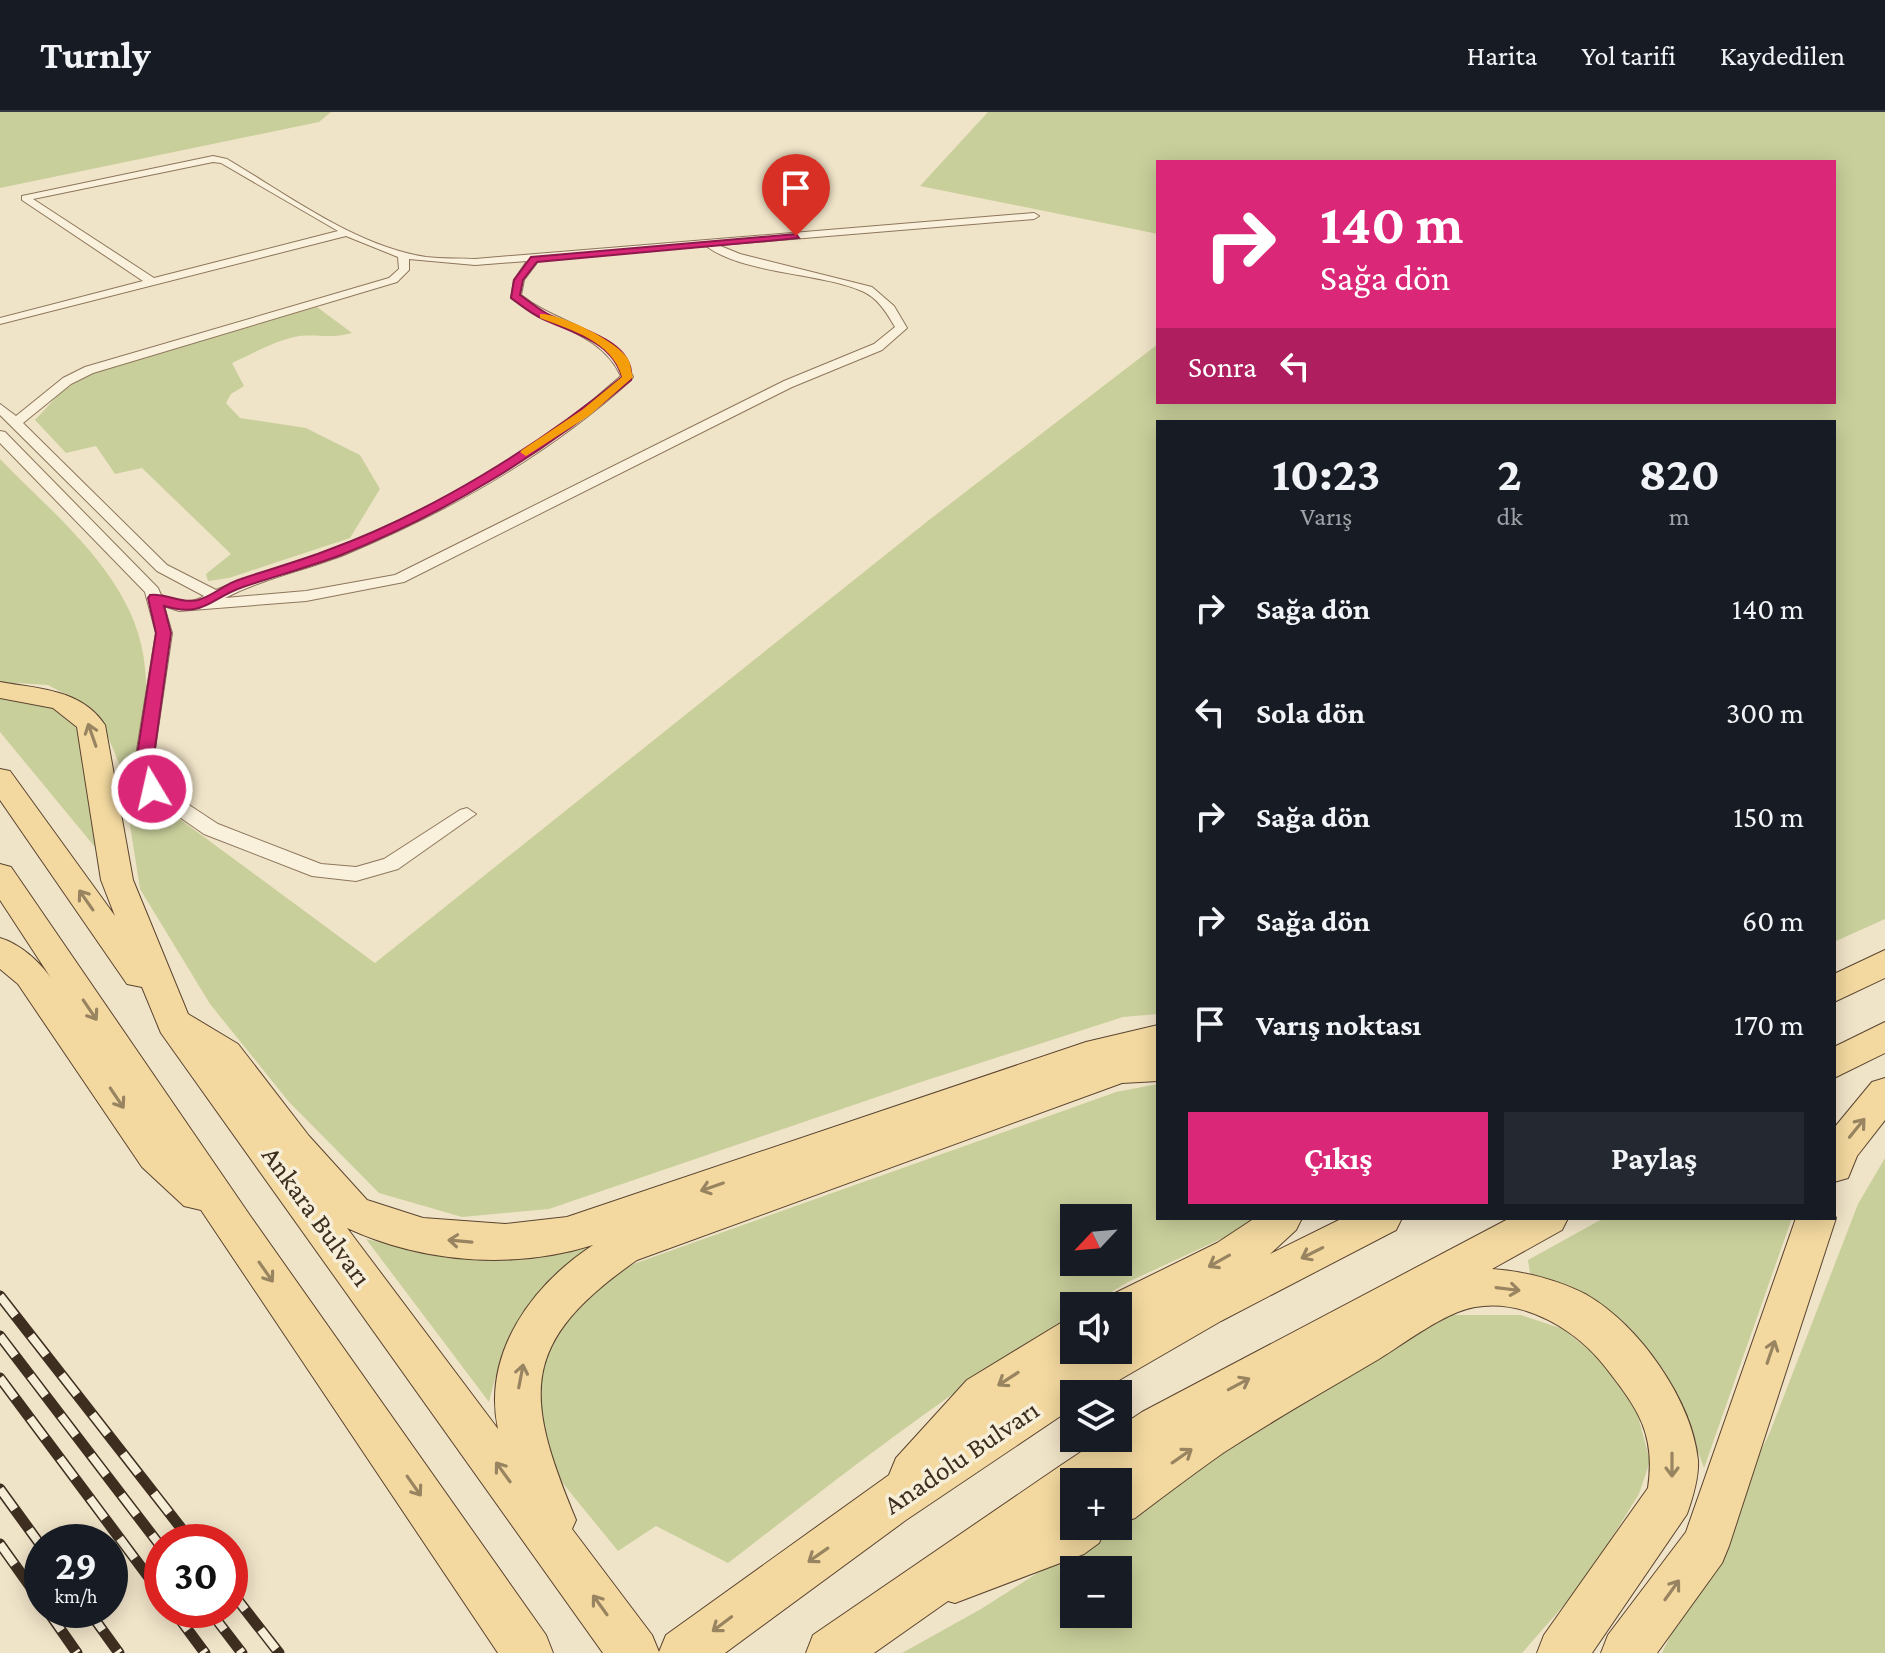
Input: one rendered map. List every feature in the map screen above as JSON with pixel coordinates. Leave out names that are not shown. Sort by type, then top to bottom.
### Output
[{"type":"main road","points":[[0,690],[61,701],[91,725],[117,880],[174,1023],[225,1054],[295,1147],[353,1212],[382,1225],[423,1236],[477,1242],[567,1235],[1086,1056],[1156,1039]]},
{"type":"main road","name":"Ankara Bulvarı","points":[[0,778],[174,1023],[634,1653]]},
{"type":"main road","points":[[0,875],[237,1230],[528,1653]]},
{"type":"main road","points":[[0,950],[30,975],[156,1156],[237,1230]]},
{"type":"main road","points":[[1836,969],[1885,961]]},
{"type":"main road","points":[[1836,988],[1885,961]]},
{"type":"main road","points":[[1836,1063],[1885,1036]]},
{"type":"main road","points":[[566,1557],[522,1435],[517,1406],[519,1375],[534,1332],[573,1281],[623,1247],[666,1231],[1120,1069],[1156,1067]]},
{"type":"main road","points":[[1836,1160],[1840,1149],[1885,1093]]},
{"type":"main road","points":[[1132,1306],[1217,1263],[1275,1229],[1281,1220]]},
{"type":"main road","name":"Anadolu Bulvarı","points":[[684,1653],[875,1514],[994,1433],[1104,1364],[1378,1220]]},
{"type":"main road","points":[[1098,1468],[1158,1428],[1544,1220]]},
{"type":"main road","points":[[1626,1653],[1705,1546],[1815,1220]]},
{"type":"main road","points":[[1132,1491],[1208,1437],[1415,1314],[1466,1289],[1519,1290],[1572,1309],[1612,1341],[1648,1387],[1668,1425],[1675,1462],[1670,1497],[1562,1653]]},
{"type":"main road","points":[[875,1514],[983,1395],[1060,1347]]},
{"type":"main road","points":[[831,1653],[907,1597],[1060,1493]]},
{"type":"main road","points":[[907,1597],[1060,1540]]},
{"type":"street","points":[[152,282],[25,198],[213,159],[224,161],[348,232],[424,260],[534,259],[1034,216]]},
{"type":"street","points":[[0,321],[348,232]]},
{"type":"street","points":[[155,598],[179,606],[210,600],[306,596],[399,579],[788,384],[878,347],[901,328],[890,308],[868,289],[736,256],[707,244]]},
{"type":"street","points":[[15,423],[67,381],[89,370],[393,280],[404,270],[403,254]]},
{"type":"street","points":[[0,327],[285,256]]},
{"type":"street","points":[[210,600],[267,573],[334,553],[438,504],[492,475],[551,437],[612,392],[627,377],[623,360],[608,346],[579,329],[543,316],[515,296],[519,280],[534,259]]},
{"type":"street","points":[[0,408],[162,568],[210,600]]},
{"type":"street","points":[[0,435],[152,591],[164,633],[144,762],[152,789],[211,829],[319,871],[356,874],[391,864],[467,814]]},
{"type":"green space","points":[[0,112],[331,112],[319,122],[0,188]]},
{"type":"green space","points":[[988,112],[1885,112],[1885,919],[1836,941],[1836,420],[1156,420],[1156,1014],[1123,1017],[921,1082],[549,1209],[462,1217],[379,1193],[289,1102],[210,1004],[140,889],[121,768],[100,718],[48,685],[0,682],[0,459],[91,553],[127,607],[139,636],[145,668],[143,792],[375,963],[929,520],[1156,346],[1156,404],[1836,404],[1836,160],[1156,160],[1156,234],[920,186]]},
{"type":"green space","points":[[317,307],[352,333],[291,338],[232,363],[244,386],[231,394],[226,403],[240,418],[306,428],[360,455],[380,489],[350,538],[229,578],[208,581],[206,574],[231,554],[142,468],[115,474],[96,446],[66,453],[35,420],[63,390],[100,369]]},
{"type":"green space","points":[[0,697],[50,707],[66,715],[74,724],[85,757],[99,852],[0,732]]},
{"type":"green space","points":[[1156,1084],[1156,1220],[1256,1220],[1111,1292],[1060,1292],[1060,1324],[984,1372],[728,1563],[656,1526],[618,1551],[552,1470],[541,1448],[538,1376],[559,1324],[603,1280],[636,1263],[1116,1092]]},
{"type":"green space","points":[[1885,1158],[1885,1653],[1662,1653],[1770,1432],[1858,1204]]},
{"type":"green space","points":[[1600,1220],[1791,1220],[1704,1468],[1689,1427],[1530,1273],[1528,1260]]},
{"type":"green space","points":[[629,1228],[543,1291],[525,1311],[511,1336],[489,1402],[366,1239],[441,1256]]},
{"type":"green space","points":[[1442,1315],[1521,1315],[1563,1329],[1609,1366],[1638,1416],[1650,1461],[1639,1494],[1584,1582],[1522,1653],[902,1653],[981,1609],[1060,1559],[1060,1628],[1132,1628],[1132,1556],[1064,1556],[1089,1540],[1132,1540],[1132,1511],[1258,1421]]},
{"type":"railway","points":[[0,1296],[178,1524]]},
{"type":"railway","points":[[0,1336],[144,1524]]},
{"type":"railway","points":[[0,1378],[144,1571]]},
{"type":"railway","points":[[0,1489],[25,1524]]},
{"type":"railway","points":[[0,1544],[24,1578]]},
{"type":"railway","points":[[248,1613],[279,1653]]},
{"type":"railway","points":[[60,1628],[77,1653]]},
{"type":"railway","points":[[101,1628],[119,1653]]},
{"type":"railway","points":[[186,1628],[205,1653]]},
{"type":"railway","points":[[223,1628],[242,1653]]},
{"type":"slow traffic","points":[[526,452],[586,412],[627,377],[623,360],[608,346],[579,329],[543,316]]},
{"type":"route","points":[[152,789],[144,762],[164,633],[155,598],[179,606],[204,604],[233,586],[334,553],[381,533],[492,475],[586,412],[627,377],[623,360],[608,346],[579,329],[543,316],[515,296],[519,280],[534,259],[796,236]]}]
